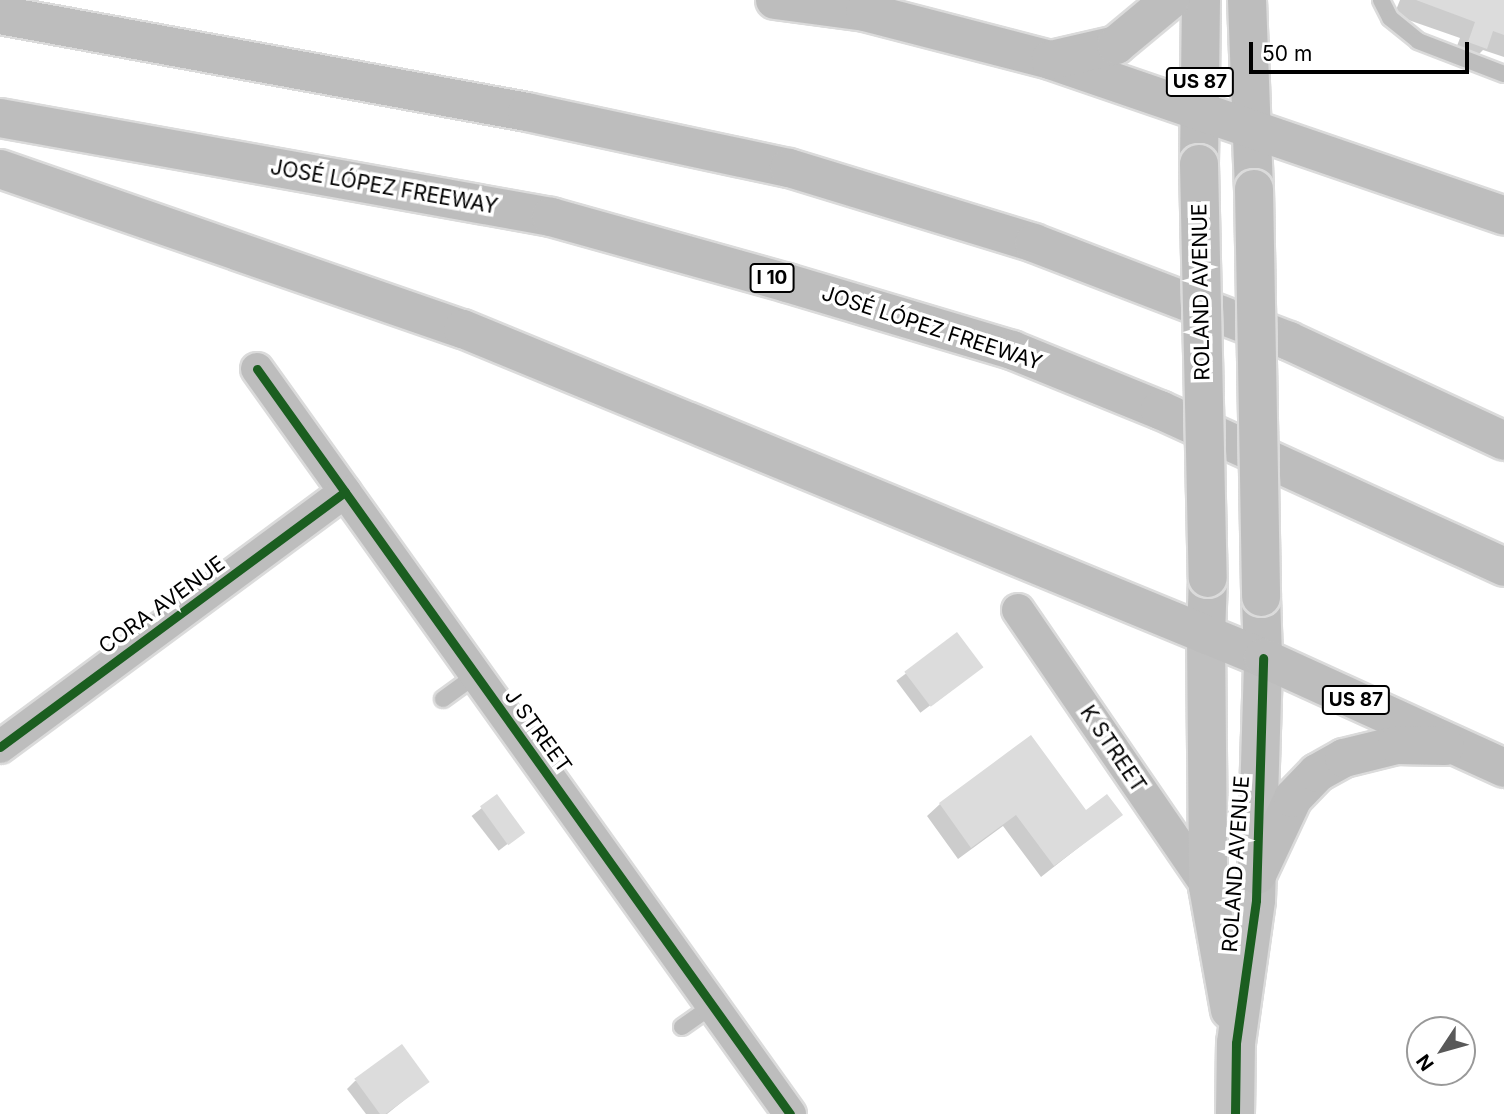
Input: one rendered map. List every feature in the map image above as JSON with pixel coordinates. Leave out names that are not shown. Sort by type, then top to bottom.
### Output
[{"type":"main road","points":[[775,0],[864,12],[1050,60],[1251,131],[1504,215]]},
{"type":"main road","points":[[1050,60],[1116,45],[1170,0]]},
{"type":"main road","name":"ROLAND AVENUE","points":[[1200,0],[1199,164],[1208,578],[1206,635]]},
{"type":"main road","name":"ROLAND AVENUE","points":[[1247,0],[1254,189],[1262,658]]},
{"type":"main road","points":[[0,15],[527,112],[789,168],[1034,243],[1289,341],[1504,441]]},
{"type":"main road","name":"JOSÉ LÓPEZ FREEWAY","points":[[0,118],[551,217],[814,290],[1024,355],[1160,410],[1504,567]]},
{"type":"main road","points":[[0,169],[463,329],[1206,635]]},
{"type":"main road","name":"US 87","points":[[1206,635],[1504,768]]},
{"type":"main road","points":[[1257,875],[1293,798],[1317,773],[1344,758],[1397,745],[1458,747]]},
{"type":"street","name":"J STREET","points":[[257,369],[790,1114]]},
{"type":"street","name":"CORA AVENUE","points":[[0,747],[345,492]]},
{"type":"street","name":"K STREET","points":[[1018,610],[1208,887]]},
{"type":"street","name":"ROLAND AVENUE","points":[[1206,635],[1208,887],[1236,1043]]},
{"type":"street","name":"ROLAND AVENUE","points":[[1235,1114],[1236,1043],[1257,875],[1262,658]]},
{"type":"lane","points":[[1381,0],[1390,18],[1418,41],[1504,74]]},
{"type":"lane","points":[[443,699],[476,675]]},
{"type":"lane","points":[[682,1027],[712,1006]]},
{"type":"building","points":[[1416,0],[1504,0],[1504,35],[1493,31],[1487,49],[1468,42],[1475,22]]},
{"type":"building","points":[[957,632],[983,667],[931,707],[904,672]]},
{"type":"building","points":[[1031,735],[1086,810],[1107,794],[1123,815],[1054,866],[1016,815],[971,848],[939,803]]},
{"type":"building","points":[[497,794],[525,833],[508,845],[480,806]]},
{"type":"building","points":[[402,1044],[430,1082],[386,1114],[380,1114],[354,1079]]},
{"type":"cycle path","points":[[257,369],[790,1114]]},
{"type":"cycle path","points":[[0,747],[345,492]]},
{"type":"cycle path","points":[[1235,1114],[1236,1043],[1256,900],[1263,658]]}]
